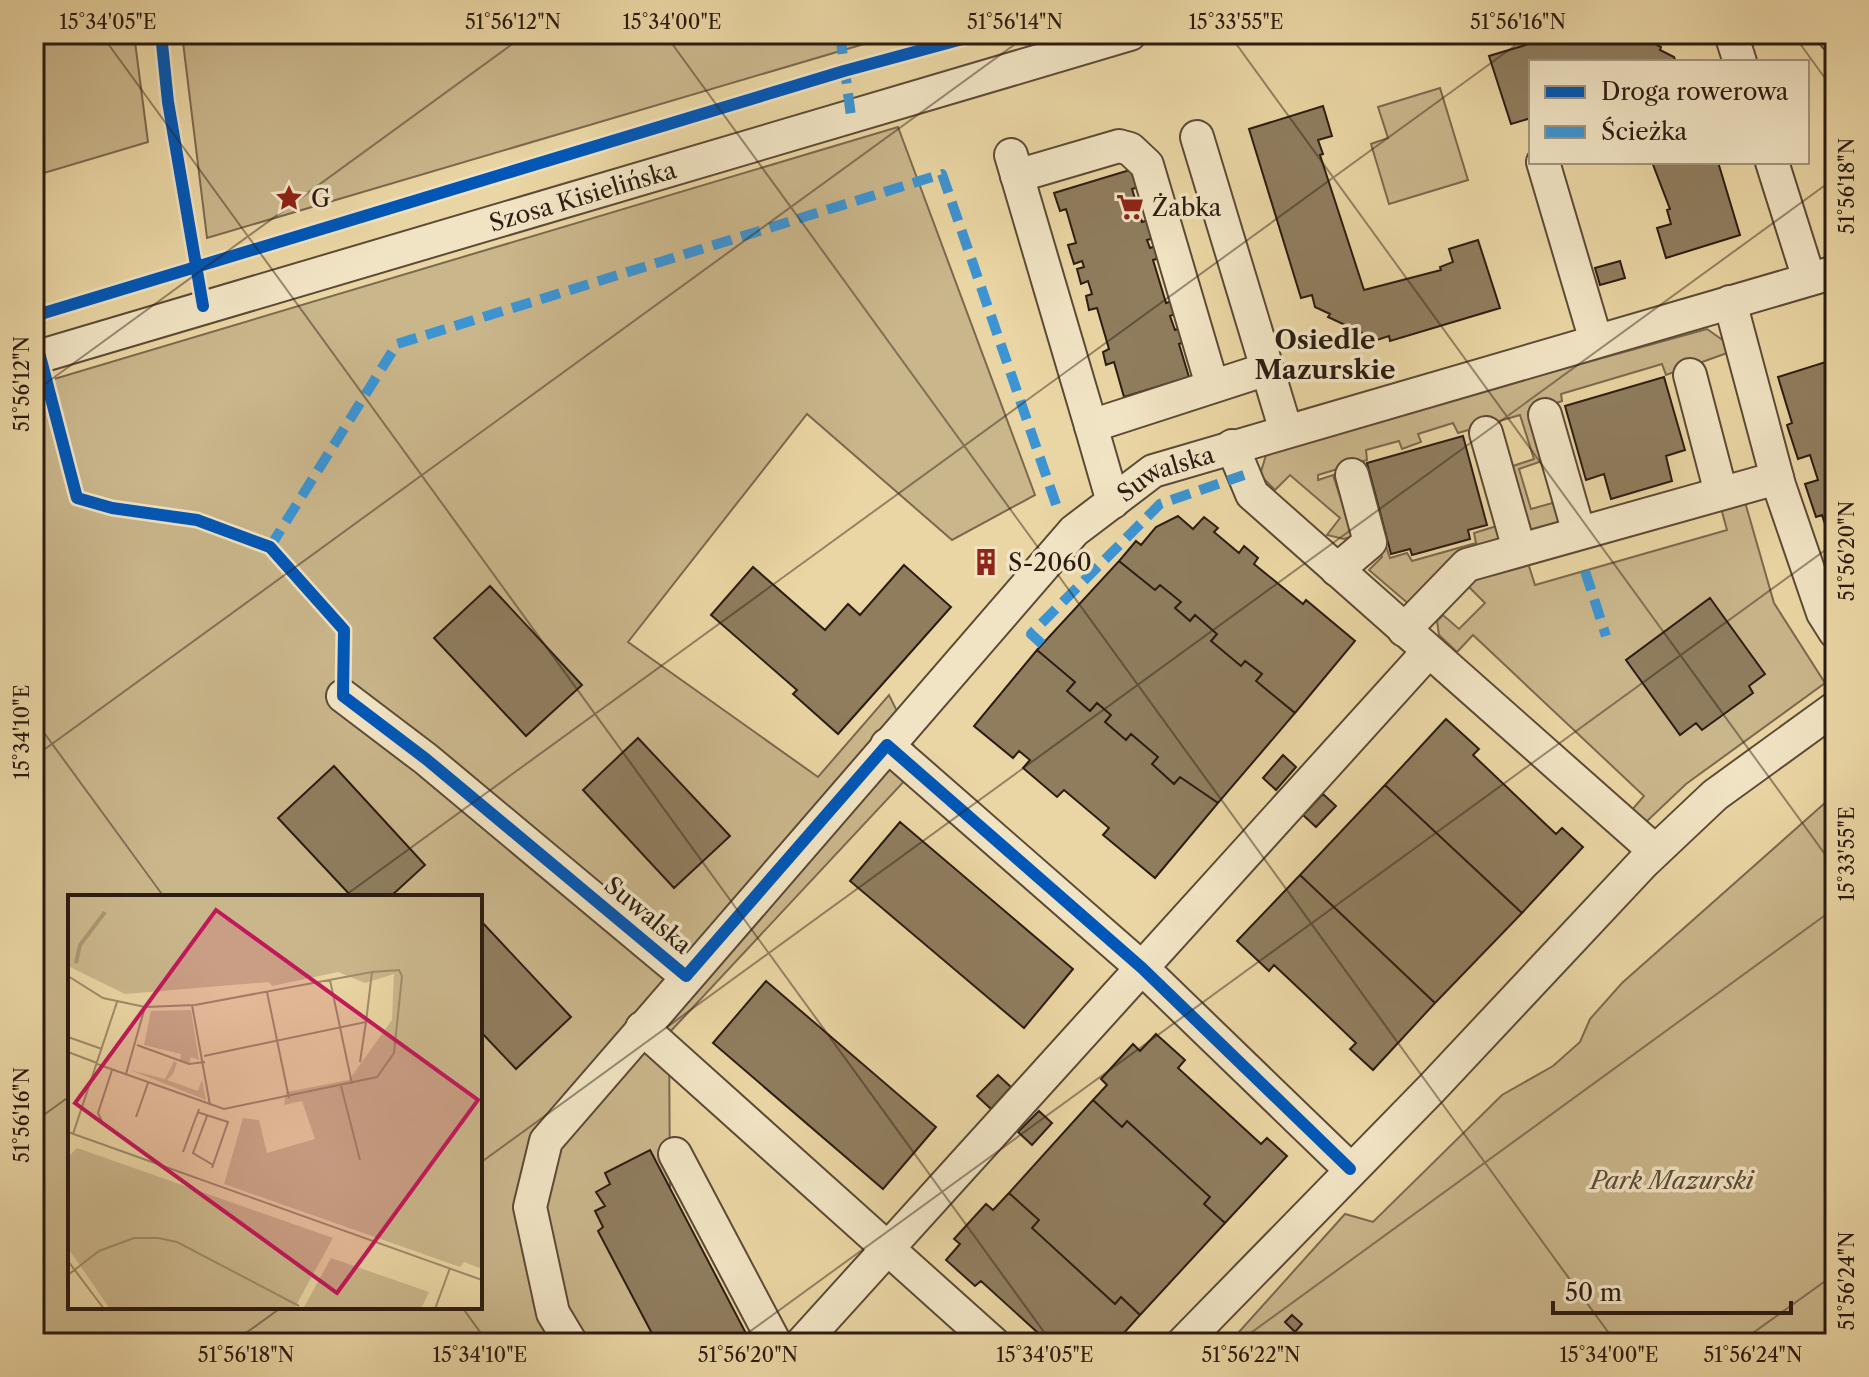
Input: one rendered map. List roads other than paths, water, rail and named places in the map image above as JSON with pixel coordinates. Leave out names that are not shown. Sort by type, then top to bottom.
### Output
[{"type":"street","name":"Szosa Kisielińska","points":[[34,358],[1130,34]]},
{"type":"street","points":[[1731,34],[1739,60]]},
{"type":"street","points":[[1197,137],[1286,431]]},
{"type":"street","points":[[1113,502],[1014,166],[1119,146],[1130,149],[1147,165],[1212,385]]},
{"type":"street","points":[[1544,164],[1596,341]]},
{"type":"street","points":[[1773,164],[1822,276]]},
{"type":"street","name":"Suwalska","points":[[571,1343],[553,1313],[530,1207],[546,1141],[1074,531],[1153,471],[1822,276]]},
{"type":"street","points":[[1730,302],[1777,478],[1823,613],[1835,632]]},
{"type":"street","points":[[1091,426],[1267,369]]},
{"type":"street","points":[[1690,375],[1721,493]]},
{"type":"street","points":[[1545,415],[1579,533]]},
{"type":"street","points":[[1486,433],[1519,549]]},
{"type":"street","points":[[1232,446],[1252,494],[1655,851]]},
{"type":"street","points":[[1337,570],[1370,542],[1352,475]]},
{"type":"street","points":[[1404,630],[1467,565],[1777,478]]},
{"type":"street","points":[[802,1343],[1428,652]]},
{"type":"street","name":"Suwalska","points":[[343,696],[426,759],[686,976]]},
{"type":"street","points":[[1183,1343],[1432,1088],[1655,851],[1715,795],[1835,708]]},
{"type":"street","points":[[887,745],[1142,968],[1350,1169]]},
{"type":"street","points":[[642,1028],[993,1343]]},
{"type":"street","points":[[675,1154],[775,1343]]},
{"type":"place","name":"G","points":[[289,198]]},
{"type":"place","name":"Żabka","points":[[1130,207]]},
{"type":"place","name":"S-2060","points":[[986,562]]},
{"type":"district","name":"Osiedle Mazurskie","points":[[1325,355]]},
{"type":"park label","name":"Park Mazurski","points":[[1672,1180]]}]
